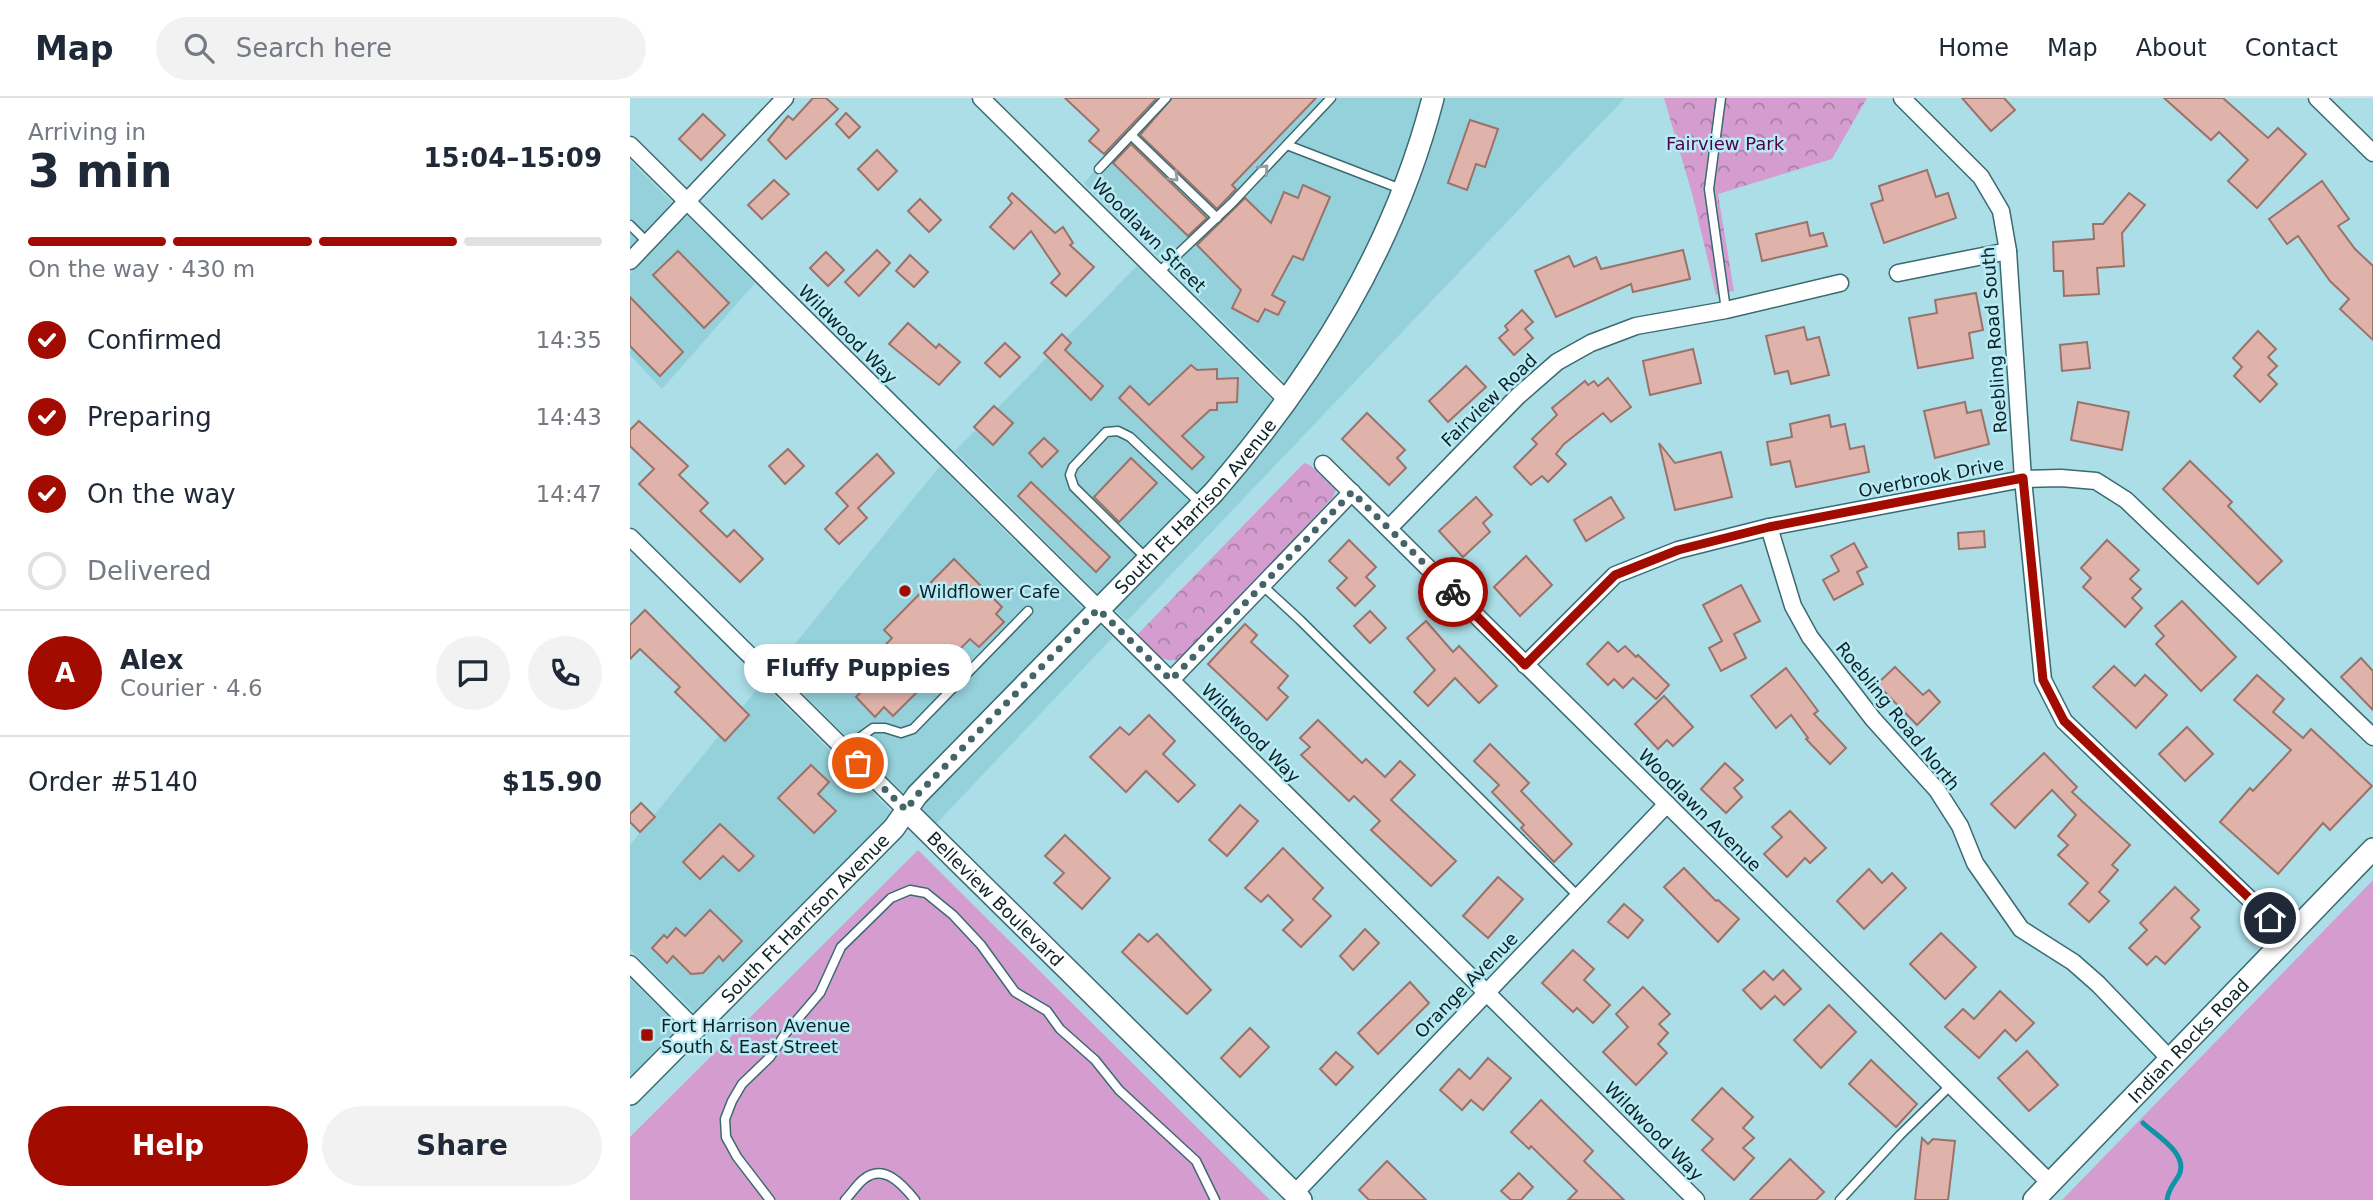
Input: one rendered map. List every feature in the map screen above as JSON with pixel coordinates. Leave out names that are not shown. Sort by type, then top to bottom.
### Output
[{"type":"main road","name":"South Ft Harrison Avenue","points":[[630,1094],[894,828],[917,795],[1202,505],[1255,445],[1289,401],[1363,281],[1385,237],[1403,190],[1433,98]]},
{"type":"main road","name":"Belleview Boulevard","points":[[906,810],[1298,1197]]},
{"type":"main road","name":"Indian Rocks Road","points":[[2034,1200],[2373,849]]},
{"type":"street","points":[[630,261],[785,98]]},
{"type":"street","name":"Woodlawn Street","points":[[981,98],[1289,401]]},
{"type":"street","name":"Roebling Road South","points":[[1902,98],[1981,177],[2001,211],[2008,251],[2023,478],[2043,680],[2064,721],[2288,936]]},
{"type":"street","points":[[2316,98],[2373,153]]},
{"type":"street","name":"Wildwood Way","points":[[630,145],[1696,1200]]},
{"type":"street","points":[[1898,273],[2008,251]]},
{"type":"street","name":"Fairview Road","points":[[1389,528],[1518,396],[1557,362],[1591,343],[1636,326],[1726,310],[1840,283]]},
{"type":"street","name":"Woodlawn Avenue","points":[[1323,464],[2050,1183]]},
{"type":"street","name":"Overbrook Drive","points":[[1525,665],[1615,575],[1678,550],[1769,527],[2023,478],[2062,478],[2096,481],[2126,500],[2373,737]]},
{"type":"street","points":[[1171,680],[1352,492]]},
{"type":"street","name":"Roebling Road North","points":[[1769,527],[1793,606],[1810,637],[1873,719],[1937,790],[1960,826],[1975,863],[2021,929],[2073,962],[2098,984],[2170,1059]]},
{"type":"street","name":"Belleview Boulevard","points":[[630,537],[906,810]]},
{"type":"street","name":"Orange Avenue","points":[[1298,1197],[1485,992],[1667,804]]},
{"type":"street","points":[[630,964],[694,1028]]},
{"type":"lane","points":[[1099,169],[1166,98]]},
{"type":"lane","points":[[1159,272],[1217,218],[1331,98]]},
{"type":"lane","points":[[1721,98],[1709,189],[1726,310]]},
{"type":"lane","points":[[1130,135],[1217,218]]},
{"type":"lane","points":[[1287,145],[1403,190]]},
{"type":"lane","points":[[630,225],[647,242]]},
{"type":"lane","points":[[1148,560],[1074,487],[1070,475],[1073,467],[1106,432],[1118,431],[1130,437],[1202,505]]},
{"type":"lane","points":[[1262,585],[1578,896]]},
{"type":"lane","points":[[844,749],[873,728],[901,733],[913,729],[1028,611]]},
{"type":"lane","points":[[770,1200],[726,1138],[725,1119],[732,1101],[743,1084],[770,1057],[785,1034],[821,993],[841,947],[891,898],[910,890],[926,893],[953,915],[981,945],[1015,992],[1047,1011],[1060,1029],[1096,1060],[1119,1090],[1196,1161],[1215,1200]]},
{"type":"lane","points":[[1840,1200],[1951,1085]]},
{"type":"lane","points":[[845,1200],[865,1178],[885,1173],[897,1180],[915,1200]]},
{"type":"shaded area","points":[[1157,98],[1423,98],[1414,133],[1394,188],[1354,277],[1288,385],[1084,183]]},
{"type":"shaded area","points":[[1443,98],[1625,98],[1127,621],[1113,608],[1222,498],[1262,451],[1302,400],[1339,340],[1394,240],[1433,137]]},
{"type":"shaded area","points":[[630,160],[672,202],[630,247]]},
{"type":"shaded area","points":[[686,215],[755,283],[662,389],[630,355],[630,274]]},
{"type":"shaded area","points":[[1137,266],[1275,403],[1208,486],[1099,595],[955,451]]},
{"type":"shaded area","points":[[940,466],[1084,610],[905,795],[776,667]]},
{"type":"shaded area","points":[[1098,623],[1113,637],[935,825],[919,808]]},
{"type":"shaded area","points":[[762,683],[893,813],[695,1013],[630,949],[630,845]]},
{"type":"shaded area","points":[[630,979],[680,1028],[630,1080]]},
{"type":"green space","name":"Fairview Park","points":[[1664,98],[1867,98],[1832,159],[1718,194],[1734,291],[1716,295],[1693,197]]},
{"type":"green space","points":[[1304,463],[1310,465],[1336,490],[1333,497],[1181,659],[1167,660],[1156,654],[1137,635]]},
{"type":"green space","points":[[918,850],[1270,1200],[630,1200],[630,1137]]},
{"type":"green space","points":[[2373,880],[2373,1200],[2062,1200]]},
{"type":"building","points":[[813,98],[826,98],[838,109],[786,159],[768,140],[788,116],[793,120]]},
{"type":"building","points":[[1065,98],[1157,98],[1104,154],[1089,141],[1099,130]]},
{"type":"building","points":[[1172,98],[1316,98],[1232,185],[1236,189],[1217,209],[1140,135]]},
{"type":"building","points":[[1962,98],[2004,98],[2015,110],[1991,131]]},
{"type":"building","points":[[2164,98],[2223,98],[2268,138],[2278,128],[2306,154],[2257,208],[2228,181],[2248,160],[2219,132],[2211,140]]},
{"type":"building","points":[[846,113],[860,127],[849,138],[836,124]]},
{"type":"building","points":[[703,114],[725,135],[701,160],[679,139]]},
{"type":"building","points":[[1470,120],[1498,129],[1485,167],[1476,164],[1467,190],[1448,183]]},
{"type":"building","points":[[1131,144],[1207,218],[1188,236],[1113,163]]},
{"type":"building","points":[[877,150],[897,171],[878,190],[858,169]]},
{"type":"building","points":[[1927,170],[1936,197],[1948,193],[1956,218],[1884,243],[1871,204],[1883,200],[1879,186]]},
{"type":"building","points":[[774,180],[789,194],[762,219],[748,205]]},
{"type":"building","points":[[2322,181],[2349,219],[2338,226],[2355,249],[2373,266],[2373,340],[2340,309],[2349,299],[2330,281],[2298,236],[2287,244],[2269,219]]},
{"type":"building","points":[[1303,185],[1330,197],[1303,260],[1293,256],[1272,295],[1285,302],[1278,315],[1265,309],[1258,322],[1232,308],[1241,290],[1197,245],[1245,198],[1271,223],[1284,192],[1298,198]]},
{"type":"building","points":[[1012,193],[1055,233],[1063,227],[1073,243],[1070,245],[1094,267],[1066,296],[1051,283],[1060,274],[1031,231],[1014,249],[990,227],[1012,203],[1008,198]]},
{"type":"building","points":[[2129,193],[2145,205],[2122,233],[2124,266],[2097,268],[2099,294],[2064,296],[2063,271],[2054,271],[2053,242],[2094,239],[2093,224],[2103,224]]},
{"type":"building","points":[[920,199],[941,220],[929,232],[908,211]]},
{"type":"building","points":[[1807,222],[1810,236],[1823,233],[1827,246],[1762,261],[1756,234]]},
{"type":"building","points":[[877,250],[890,263],[859,296],[845,282]]},
{"type":"building","points":[[1683,250],[1690,279],[1633,292],[1631,284],[1556,317],[1535,271],[1569,256],[1574,267],[1596,257],[1601,269]]},
{"type":"building","points":[[678,251],[729,303],[704,328],[653,275]]},
{"type":"building","points":[[826,252],[844,270],[828,286],[810,268]]},
{"type":"building","points":[[910,255],[928,272],[914,287],[896,271]]},
{"type":"building","points":[[1976,293],[1983,330],[1969,333],[1973,358],[1918,368],[1909,318],[1937,313],[1935,300]]},
{"type":"building","points":[[630,297],[683,352],[660,376],[630,346]]},
{"type":"building","points":[[1522,310],[1533,322],[1525,329],[1533,338],[1514,355],[1499,338],[1508,330],[1505,326]]},
{"type":"building","points":[[908,323],[936,348],[939,344],[960,362],[939,385],[889,344]]},
{"type":"building","points":[[1804,327],[1807,340],[1819,337],[1829,375],[1791,384],[1788,371],[1775,374],[1766,336]]},
{"type":"building","points":[[2258,331],[2276,349],[2268,357],[2277,366],[2268,375],[2277,384],[2260,402],[2234,376],[2242,367],[2233,358]]},
{"type":"building","points":[[1062,334],[1071,343],[1065,350],[1103,386],[1091,400],[1044,353]]},
{"type":"building","points":[[2087,342],[2090,368],[2062,371],[2060,345]]},
{"type":"building","points":[[1005,343],[1020,357],[1000,377],[985,363]]},
{"type":"building","points":[[1693,349],[1701,383],[1650,395],[1643,361]]},
{"type":"building","points":[[1191,365],[1197,370],[1217,369],[1217,379],[1238,378],[1237,402],[1217,403],[1217,410],[1210,410],[1182,436],[1204,457],[1192,469],[1119,398],[1130,386],[1149,405]]},
{"type":"building","points":[[1466,366],[1486,387],[1448,422],[1429,401]]},
{"type":"building","points":[[1608,378],[1631,407],[1611,422],[1603,413],[1564,444],[1556,454],[1566,464],[1548,482],[1542,476],[1531,485],[1514,467],[1537,444],[1532,439],[1557,415],[1552,408],[1585,381],[1588,385],[1594,381],[1598,386]]},
{"type":"building","points":[[1965,402],[1967,413],[1981,410],[1989,444],[1935,458],[1924,411]]},
{"type":"building","points":[[2078,402],[2129,412],[2122,450],[2071,440]]},
{"type":"building","points":[[994,406],[1013,423],[993,445],[974,427]]},
{"type":"building","points":[[1367,413],[1405,450],[1397,458],[1406,468],[1389,485],[1342,439]]},
{"type":"building","points":[[1829,415],[1831,427],[1845,424],[1850,449],[1864,446],[1869,472],[1796,487],[1790,461],[1771,465],[1767,442],[1792,437],[1790,424]]},
{"type":"building","points":[[639,421],[688,466],[679,475],[708,503],[700,511],[727,537],[734,530],[763,559],[740,582],[639,484],[654,469],[630,446],[630,430]]},
{"type":"building","points":[[1044,438],[1058,451],[1042,467],[1029,453]]},
{"type":"building","points":[[1659,443],[1675,463],[1721,452],[1732,497],[1675,510]]},
{"type":"building","points":[[788,449],[804,466],[785,484],[769,466]]},
{"type":"building","points":[[877,454],[894,473],[858,508],[867,518],[839,544],[825,529],[848,506],[836,493]]},
{"type":"building","points":[[1131,458],[1157,483],[1119,522],[1094,497]]},
{"type":"building","points":[[2190,461],[2232,502],[2228,506],[2282,561],[2258,584],[2163,489]]},
{"type":"building","points":[[1031,482],[1110,557],[1096,572],[1018,496]]},
{"type":"building","points":[[1476,497],[1492,515],[1483,523],[1490,532],[1463,557],[1439,531]]},
{"type":"building","points":[[1611,497],[1624,518],[1586,541],[1574,520]]},
{"type":"building","points":[[1984,531],[1985,547],[1959,549],[1958,533]]},
{"type":"building","points":[[1349,540],[1376,567],[1366,577],[1375,586],[1355,606],[1337,588],[1347,578],[1329,561]]},
{"type":"building","points":[[2107,540],[2139,570],[2130,579],[2141,589],[2132,598],[2142,608],[2125,627],[2083,587],[2091,578],[2081,568]]},
{"type":"building","points":[[1854,543],[1867,567],[1857,572],[1863,584],[1834,600],[1823,580],[1839,571],[1831,556]]},
{"type":"building","points":[[1526,556],[1552,585],[1520,616],[1494,587]]},
{"type":"building","points":[[954,559],[1002,607],[996,614],[1004,622],[979,647],[970,639],[893,716],[884,707],[875,717],[856,697],[865,688],[855,677],[892,638],[884,630]]},
{"type":"building","points":[[1741,585],[1760,621],[1734,634],[1746,658],[1721,671],[1709,648],[1722,641],[1703,605]]},
{"type":"building","points":[[2182,601],[2236,657],[2201,691],[2156,644],[2164,636],[2155,626]]},
{"type":"building","points":[[645,610],[749,715],[725,741],[675,692],[680,687],[640,649],[630,659],[630,625]]},
{"type":"building","points":[[1370,611],[1386,628],[1370,643],[1354,626]]},
{"type":"building","points":[[1426,621],[1453,652],[1459,646],[1497,686],[1479,703],[1455,678],[1428,706],[1414,692],[1435,670],[1407,638]]},
{"type":"building","points":[[1245,624],[1257,635],[1251,642],[1288,676],[1278,688],[1288,697],[1267,720],[1208,664]]},
{"type":"building","points":[[1608,642],[1618,652],[1625,646],[1636,657],[1638,655],[1669,685],[1656,699],[1633,678],[1623,688],[1614,679],[1608,685],[1587,664]]},
{"type":"building","points":[[2361,658],[2373,671],[2373,710],[2341,677]]},
{"type":"building","points":[[2114,666],[2135,686],[2145,675],[2167,695],[2136,728],[2093,687]]},
{"type":"building","points":[[1895,667],[1923,695],[1929,690],[1940,702],[1917,725],[1877,684]]},
{"type":"building","points":[[1786,668],[1818,711],[1814,714],[1846,748],[1830,764],[1806,739],[1808,738],[1791,715],[1776,728],[1751,696]]},
{"type":"building","points":[[2257,675],[2284,699],[2273,712],[2303,738],[2311,729],[2372,786],[2330,830],[2323,823],[2278,874],[2220,822],[2250,788],[2253,791],[2291,750],[2234,700]]},
{"type":"building","points":[[1664,696],[1693,727],[1673,746],[1667,740],[1658,749],[1635,724]]},
{"type":"building","points":[[1149,715],[1175,741],[1163,754],[1195,785],[1178,802],[1146,771],[1126,792],[1090,757],[1120,727],[1129,735]]},
{"type":"building","points":[[1318,720],[1362,763],[1366,759],[1385,777],[1400,761],[1415,775],[1391,800],[1456,861],[1431,886],[1371,830],[1380,821],[1354,796],[1349,801],[1301,755],[1310,747],[1300,738]]},
{"type":"building","points":[[2187,727],[2213,754],[2185,781],[2159,754]]},
{"type":"building","points":[[1490,744],[1529,783],[1521,791],[1572,844],[1554,862],[1521,828],[1524,825],[1492,792],[1499,785],[1474,761]]},
{"type":"building","points":[[2044,753],[2077,787],[2072,792],[2130,845],[2112,865],[2118,870],[2099,892],[2109,901],[2089,922],[2069,904],[2088,883],[2058,855],[2068,845],[2058,836],[2076,815],[2052,790],[2015,828],[1991,804]]},
{"type":"building","points":[[1725,763],[1743,780],[1734,788],[1742,797],[1726,813],[1701,789]]},
{"type":"building","points":[[811,765],[829,782],[818,794],[836,811],[814,833],[778,798]]},
{"type":"building","points":[[641,803],[655,817],[640,832],[630,822],[630,814]]},
{"type":"building","points":[[1240,805],[1258,821],[1227,856],[1209,840]]},
{"type":"building","points":[[1790,811],[1826,848],[1810,863],[1805,858],[1787,877],[1764,854],[1782,837],[1772,827]]},
{"type":"building","points":[[720,824],[754,856],[739,871],[723,856],[700,879],[683,862]]},
{"type":"building","points":[[1065,835],[1110,878],[1082,909],[1054,883],[1064,873],[1045,856]]},
{"type":"building","points":[[1283,848],[1323,888],[1313,899],[1331,916],[1301,947],[1283,930],[1293,920],[1268,895],[1261,902],[1245,888]]},
{"type":"building","points":[[1684,868],[1716,901],[1739,919],[1718,942],[1664,887]]},
{"type":"building","points":[[1869,869],[1882,883],[1892,873],[1906,888],[1864,929],[1837,901]]},
{"type":"building","points":[[1498,877],[1523,899],[1488,938],[1463,916]]},
{"type":"building","points":[[2175,887],[2199,910],[2191,918],[2200,927],[2165,964],[2156,956],[2147,965],[2129,948],[2147,930],[2140,923]]},
{"type":"building","points":[[1624,904],[1643,920],[1628,938],[1608,922]]},
{"type":"building","points":[[710,910],[742,941],[723,961],[719,956],[703,973],[691,974],[673,956],[667,963],[652,948],[664,935],[667,938],[676,928],[685,936]]},
{"type":"building","points":[[1365,929],[1379,943],[1353,970],[1340,956]]},
{"type":"building","points":[[1941,933],[1976,967],[1945,999],[1910,964]]},
{"type":"building","points":[[1139,934],[1148,942],[1157,934],[1211,990],[1187,1014],[1122,952]]},
{"type":"building","points":[[1573,950],[1594,969],[1584,980],[1610,1005],[1593,1023],[1577,1008],[1573,1012],[1542,983]]},
{"type":"building","points":[[1783,970],[1801,989],[1784,1005],[1775,996],[1761,1009],[1743,990],[1764,971],[1773,980]]},
{"type":"building","points":[[1410,982],[1429,1003],[1378,1054],[1358,1033]]},
{"type":"building","points":[[1643,987],[1670,1014],[1659,1024],[1668,1033],[1658,1044],[1667,1053],[1636,1085],[1603,1052],[1628,1027],[1616,1014]]},
{"type":"building","points":[[2000,991],[2034,1023],[2016,1041],[2005,1030],[1979,1058],[1945,1027],[1963,1009],[1974,1019]]},
{"type":"building","points":[[1829,1005],[1856,1032],[1821,1068],[1794,1040]]},
{"type":"building","points":[[1250,1028],[1269,1047],[1240,1077],[1221,1058]]},
{"type":"building","points":[[2027,1051],[2058,1085],[2029,1111],[1998,1078]]},
{"type":"building","points":[[1336,1052],[1353,1067],[1336,1085],[1320,1069]]},
{"type":"building","points":[[1488,1058],[1511,1078],[1483,1110],[1471,1100],[1462,1110],[1440,1090],[1459,1069],[1470,1079]]},
{"type":"building","points":[[1871,1060],[1917,1104],[1896,1127],[1849,1084]]},
{"type":"building","points":[[1722,1088],[1753,1117],[1743,1128],[1754,1138],[1743,1148],[1754,1158],[1734,1180],[1702,1150],[1713,1139],[1692,1120]]},
{"type":"building","points":[[1541,1100],[1593,1151],[1584,1161],[1624,1200],[1568,1200],[1577,1191],[1531,1146],[1529,1149],[1511,1132]]},
{"type":"building","points":[[1922,1138],[1928,1144],[1933,1139],[1955,1141],[1948,1200],[1915,1200]]},
{"type":"building","points":[[1790,1159],[1824,1192],[1816,1200],[1750,1200]]},
{"type":"building","points":[[1387,1161],[1426,1200],[1369,1200],[1359,1190]]},
{"type":"building","points":[[1519,1173],[1533,1187],[1521,1200],[1511,1200],[1501,1191]]},
{"type":"waterway","points":[[2143,1123],[2170,1146],[2180,1160],[2179,1175],[2167,1200]]},
{"type":"way so far","points":[[858,763],[906,810],[917,795],[1098,609],[1171,680],[1352,492],[1453,592]]},
{"type":"place","name":"Wildflower Cafe","points":[[905,591]]},
{"type":"place","name":"Fluffy Puppies","points":[[858,763]]},
{"type":"place","name":"Fort Harrison Avenue South & East Street","points":[[647,1035]]},
{"type":"route","points":[[1453,592],[1525,665],[1615,575],[1678,550],[1769,527],[2023,478],[2043,680],[2064,721],[2270,918]]}]
